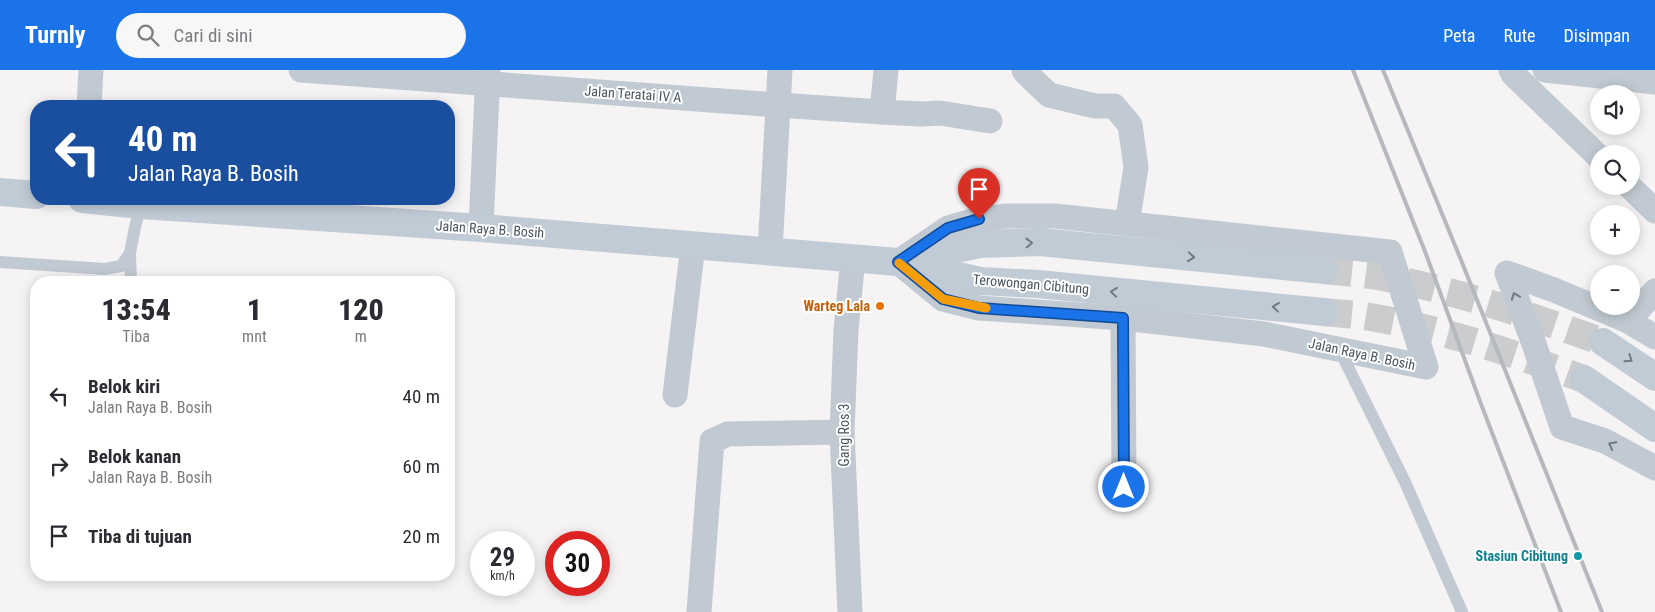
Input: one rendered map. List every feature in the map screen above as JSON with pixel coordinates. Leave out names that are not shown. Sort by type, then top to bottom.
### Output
[{"type":"main road","points":[[0,192],[30,194]]},
{"type":"main road","name":"Jalan Raya B. Bosih","points":[[141,205],[481,228],[898,262]]},
{"type":"main road","points":[[898,262],[980,244],[1040,242],[1324,270]]},
{"type":"main road","name":"Terowongan Cibitung","points":[[898,262],[980,281],[1038,284],[1324,312]]},
{"type":"main road","points":[[1603,342],[1655,377]]},
{"type":"main road","points":[[1584,379],[1655,428]]},
{"type":"street","points":[[90,100],[92,70]]},
{"type":"street","name":"Jalan Teratai IV A","points":[[301,70],[488,77],[778,105],[921,114],[940,113],[990,121]]},
{"type":"street","points":[[770,251],[780,70]]},
{"type":"street","points":[[882,112],[886,70]]},
{"type":"street","points":[[1024,70],[1050,95],[1095,106],[1114,106],[1130,125],[1136,167],[1127,224]]},
{"type":"street","points":[[1511,70],[1590,148]]},
{"type":"street","points":[[1546,70],[1655,82]]},
{"type":"street","points":[[481,228],[488,77]]},
{"type":"street","points":[[1639,195],[1655,211]]},
{"type":"street","name":"Jalan Raya B. Bosih","points":[[1007,216],[1055,216],[1390,252],[1426,367],[1264,334],[1123,318],[979,308],[943,299],[898,262],[948,228],[979,219],[1007,216]]},
{"type":"street","points":[[675,395],[693,245]]},
{"type":"street","name":"Gang Ros 3","points":[[850,612],[842,432],[846,330],[852,258]]},
{"type":"street","points":[[1654,471],[1606,441],[1562,427],[1533,341],[1506,273],[1554,290],[1628,321],[1655,338]]},
{"type":"street","points":[[1628,321],[1655,291]]},
{"type":"street","points":[[1123,318],[1124,487]]},
{"type":"street","points":[[699,612],[712,441],[728,434],[842,432]]},
{"type":"lane","points":[[131,276],[130,252],[141,205]]},
{"type":"lane","points":[[0,262],[105,269],[121,266],[130,252]]},
{"type":"lane","points":[[1339,349],[1405,482],[1462,612]]},
{"type":"tunnel","points":[[1324,270],[1377,276],[1435,288],[1519,313],[1603,342]]},
{"type":"tunnel","points":[[1324,312],[1364,316],[1425,328],[1452,335],[1584,379]]},
{"type":"railway","points":[[1353,70],[1426,254],[1561,612]]},
{"type":"railway","points":[[1383,70],[1602,612]]},
{"type":"slow traffic","points":[[899,263],[943,299],[986,308]]},
{"type":"place","name":"Warteg Lala","points":[[880,306]]},
{"type":"place","name":"Stasiun Cibitung","points":[[1578,556]]},
{"type":"route","points":[[979,219],[948,228],[898,262],[943,299],[979,308],[1123,318],[1124,487]]}]
